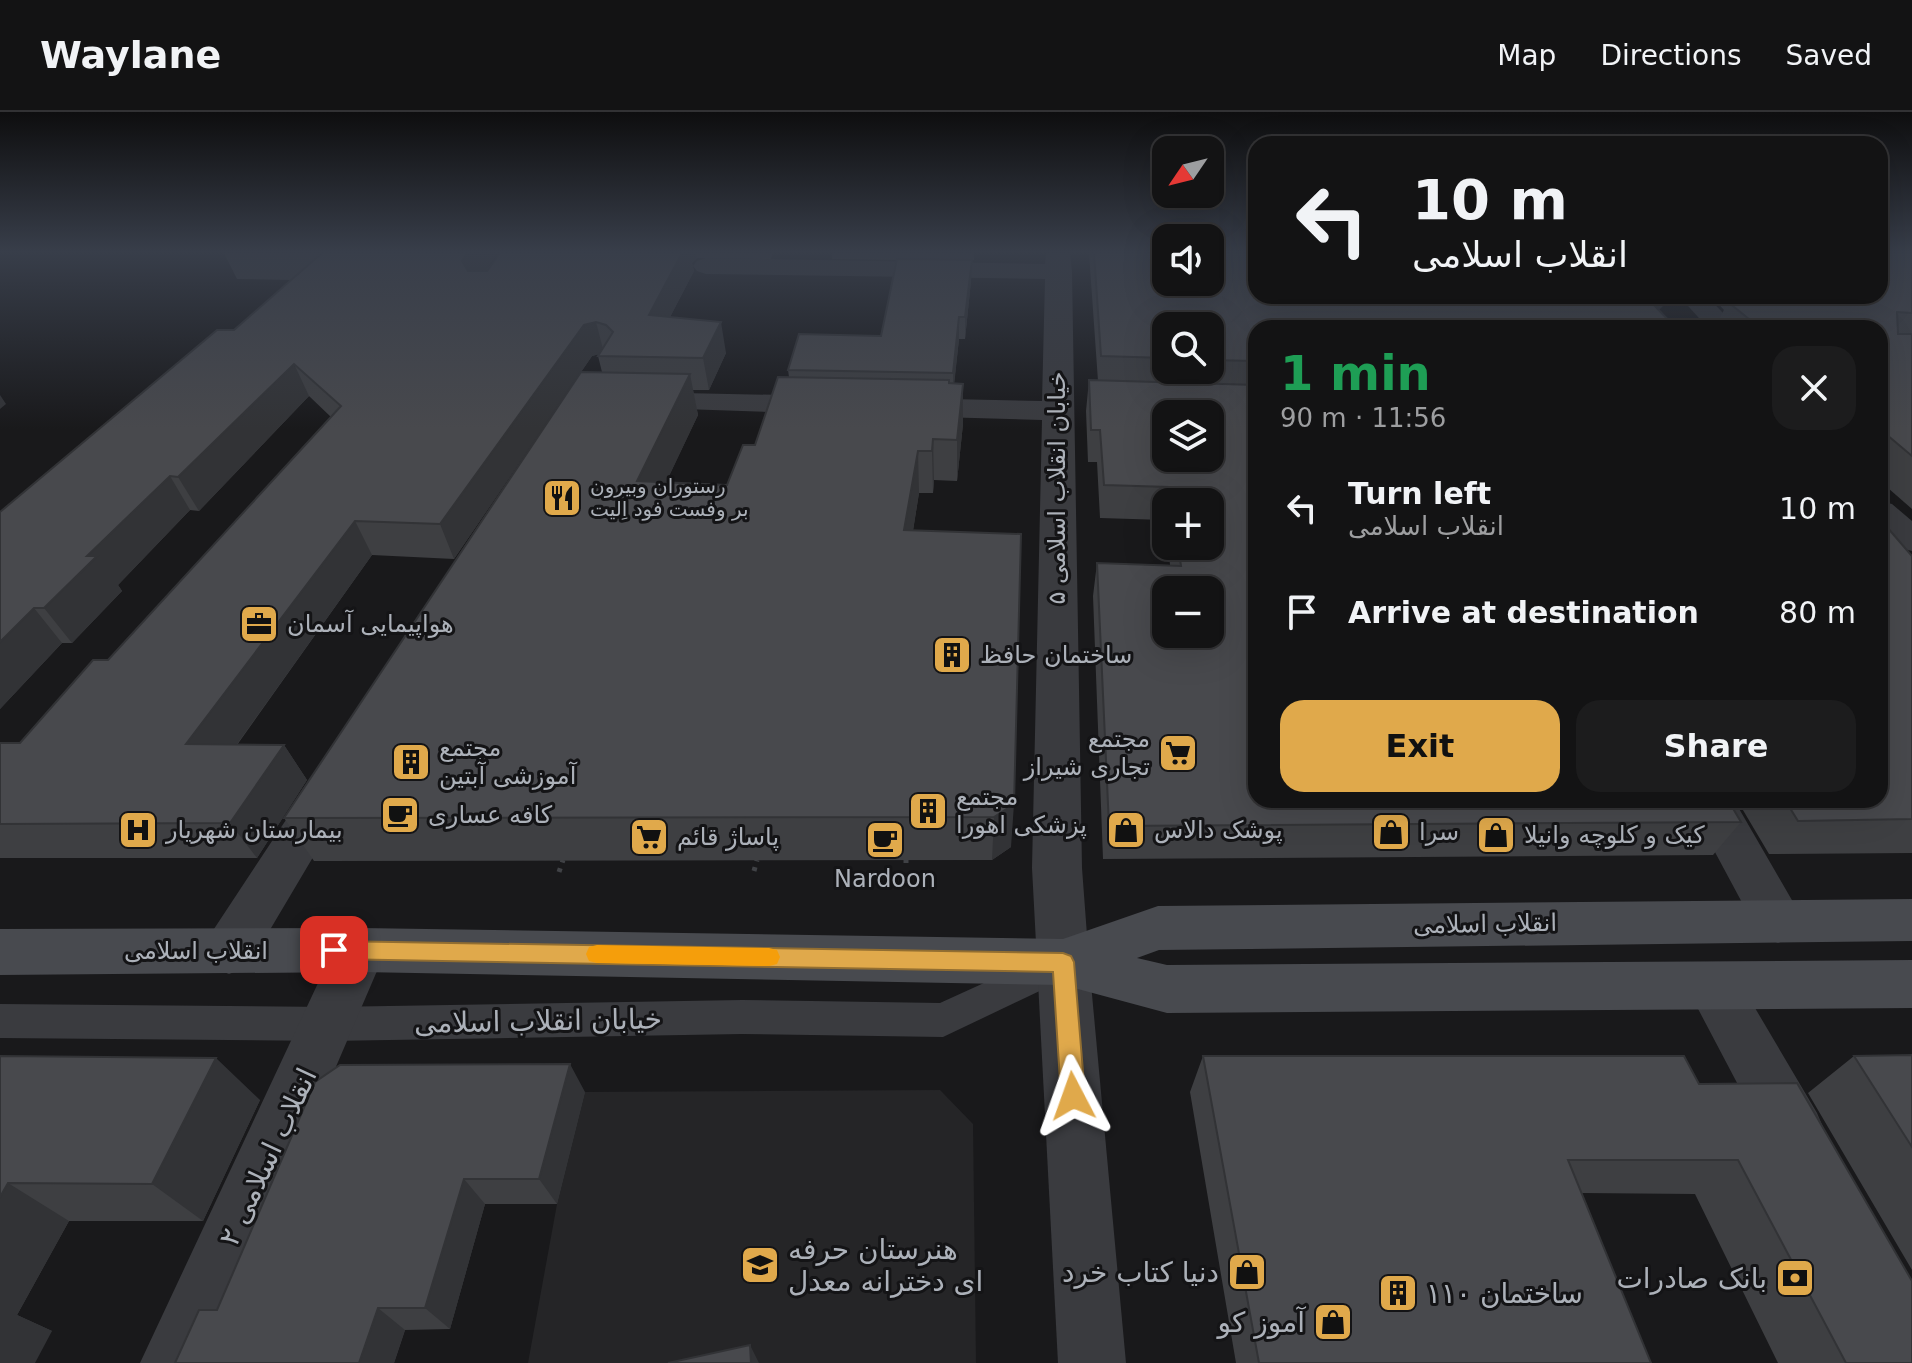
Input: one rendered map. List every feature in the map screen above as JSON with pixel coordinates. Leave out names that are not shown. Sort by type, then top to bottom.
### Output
[{"type":"main road","name":"انقلاب اسلامی","points":[[1063,962],[1158,928],[1912,920]]},
{"type":"main road","name":"انقلاب اسلامی","points":[[1,953],[360,950],[1063,962],[1167,989],[1912,984]]},
{"type":"street","name":"خیابان انقلاب اسلامی ۵","points":[[1061,311],[1066,403],[1057,868],[1092,1363]]},
{"type":"street","points":[[612,400],[874,406],[1066,403]]},
{"type":"street","points":[[1888,518],[1912,540]]},
{"type":"street","points":[[229,951],[351,756]]},
{"type":"street","points":[[1714,808],[1778,921]]},
{"type":"street","name":"۲ انقلاب اسلامی","points":[[174,1363],[360,950]]},
{"type":"street","points":[[1713,986],[1821,1178]]},
{"type":"lane","name":"خیابان انقلاب اسلامی","points":[[0,1021],[329,1024],[742,1017],[943,1020],[1063,962]]},
{"type":"path","points":[[906,859],[906,869]]},
{"type":"path","points":[[559,872],[563,860]]},
{"type":"path","points":[[754,871],[757,860]]},
{"type":"shaded area","name":"هنرستان حرفه ای دخترانه معدل","points":[[940,1090],[973,1124],[976,1363],[528,1363],[557,1204],[585,1092]]},
{"type":"building","points":[[255,311],[651,311],[649,315],[721,322],[703,358],[598,356],[613,332],[606,325],[596,322],[584,325],[440,524],[355,521],[186,744],[284,745],[230,823],[0,824],[0,743],[20,743],[93,660],[108,660],[341,406],[294,364],[178,477],[170,476],[87,556],[97,556],[44,608],[34,608],[0,642],[0,512],[217,330],[234,330]]},
{"type":"building","points":[[886,311],[966,311],[965,317],[959,317],[953,373],[788,370],[799,334],[881,336]]},
{"type":"building","points":[[1098,311],[1660,311],[1668,320],[1248,320],[1248,361],[1224,360],[1224,312],[1152,312],[1152,358],[1101,356]]},
{"type":"building","points":[[1740,311],[1912,311],[1897,312],[1898,334],[1912,334],[1912,456],[1888,436],[1888,320],[1750,320]]},
{"type":"building","points":[[581,372],[690,374],[637,481],[727,485],[743,445],[755,445],[778,377],[949,380],[949,383],[963,384],[957,440],[933,439],[932,451],[918,451],[904,530],[1021,534],[1014,804],[994,817],[284,818]]},
{"type":"building","points":[[1089,380],[1248,385],[1248,808],[1733,808],[1741,822],[1109,826],[1097,563],[1181,566],[1180,560],[1224,560],[1224,488],[1104,485],[1100,430],[1091,430]]},
{"type":"building","points":[[1888,528],[1912,556],[1912,819],[1798,821],[1790,808],[1888,808]]},
{"type":"building","points":[[1912,1055],[1912,1147],[1854,1056]]},
{"type":"building","points":[[0,1056],[216,1058],[152,1184],[8,1183],[0,1197]]},
{"type":"building","points":[[1203,1056],[1684,1056],[1699,1084],[1797,1083],[1912,1281],[1912,1363],[1846,1363],[1738,1160],[1568,1160],[1651,1363],[1259,1363]]},
{"type":"building","points":[[570,1064],[539,1179],[464,1179],[425,1308],[378,1308],[359,1363],[175,1363],[199,1310],[217,1310],[315,1082],[340,1065]]},
{"type":"building","points":[[750,1345],[751,1363],[668,1363]]},
{"type":"slow traffic","points":[[597,954],[769,957]]},
{"type":"place","name":"رستوران وبیرون بر وفست فود اِلیت","points":[[562,498]]},
{"type":"place","name":"هواپیمایی آسمان","points":[[259,624]]},
{"type":"place","name":"ساختمان حافظ","points":[[952,655]]},
{"type":"place","name":"مجتمع تجاری شیراز","points":[[1178,753]]},
{"type":"place","name":"مجتمع آموزشی آبتین","points":[[411,762]]},
{"type":"place","name":"مجتمع پزشکی اهورا","points":[[928,811]]},
{"type":"place","name":"کافه عساری","points":[[400,815]]},
{"type":"place","name":"بیمارستان شهریار","points":[[138,830]]},
{"type":"place","name":"پوشک دالاس","points":[[1126,830]]},
{"type":"place","name":"سرا","points":[[1391,832]]},
{"type":"place","name":"کیک و کلوچه وانیلا","points":[[1496,835]]},
{"type":"place","name":"پاساژ قائم","points":[[649,837]]},
{"type":"place","name":"Nardoon","points":[[885,840]]},
{"type":"place","name":"هنرستان حرفه ای دخترانه معدل","points":[[760,1265]]},
{"type":"place","name":"دنیا کتاب خرد","points":[[1247,1272]]},
{"type":"place","name":"بانک صادرات","points":[[1795,1278]]},
{"type":"place","name":"ساختمان ۱۱۰","points":[[1398,1293]]},
{"type":"place","name":"آموز کو","points":[[1333,1322]]},
{"type":"route","points":[[334,950],[1063,962],[1073,1096]]}]
